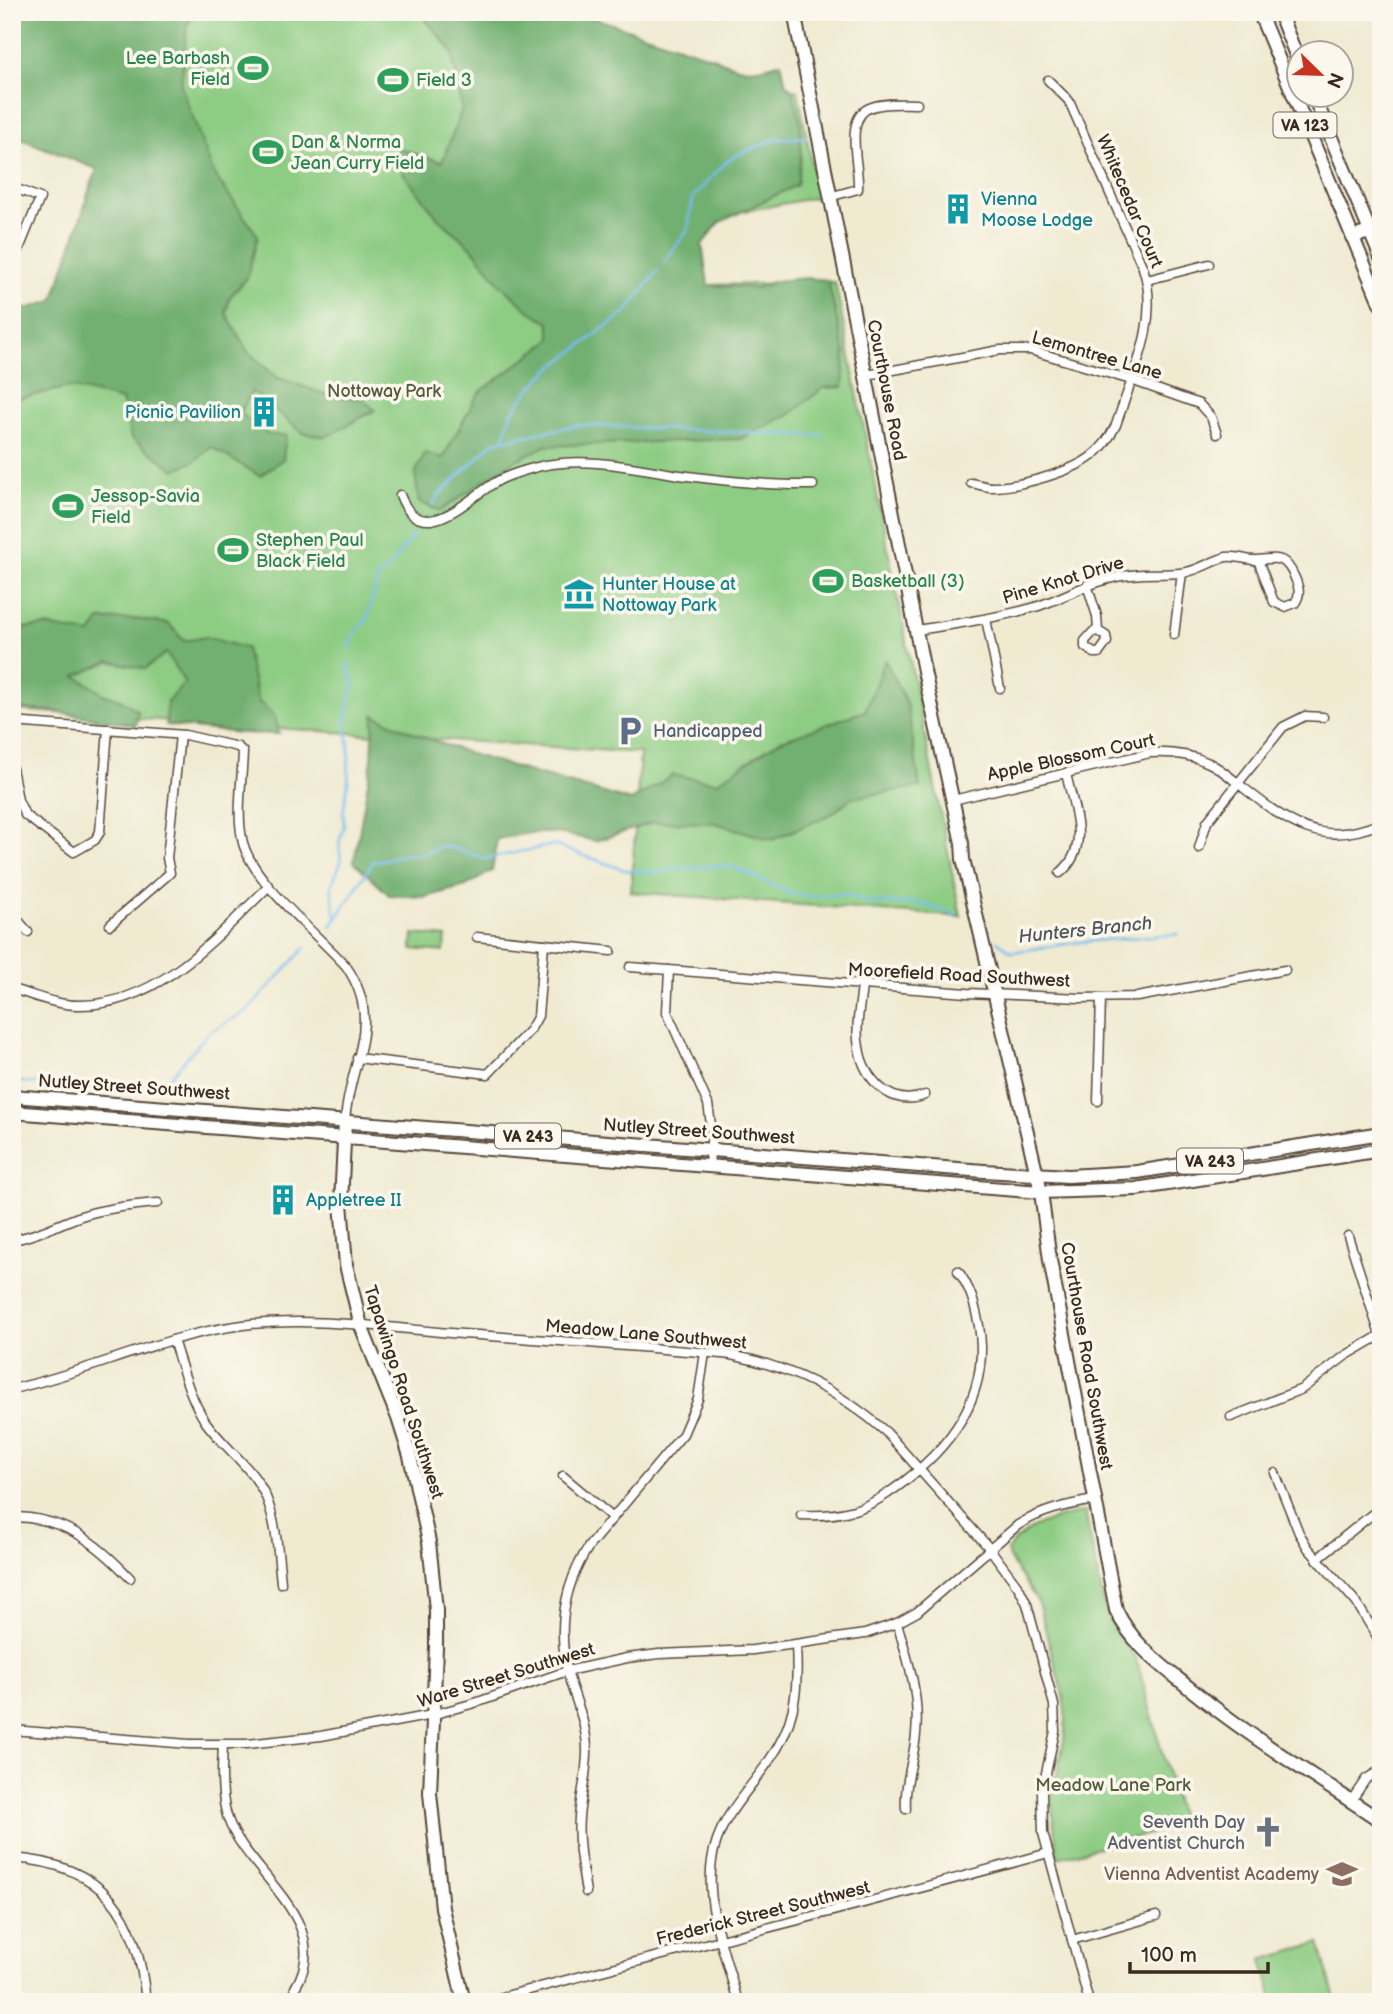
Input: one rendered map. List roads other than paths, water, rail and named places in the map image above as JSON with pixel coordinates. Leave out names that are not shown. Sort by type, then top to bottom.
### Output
[{"type":"main road","name":"Courthouse Road","points":[[794,12],[947,775]]},
{"type":"main road","name":"VA 123","points":[[1259,12],[1381,305]]},
{"type":"main road","points":[[1279,12],[1289,38]]},
{"type":"main road","name":"VA 123","points":[[1319,108],[1375,230],[1381,258]]},
{"type":"main road","points":[[1352,237],[1375,230]]},
{"type":"main road","name":"Courthouse Road Southwest","points":[[947,775],[978,928],[1041,1192],[1050,1260],[1116,1610],[1131,1637],[1142,1649],[1241,1729],[1381,1821]]},
{"type":"main road","name":"Nutley Street Southwest","points":[[12,1096],[1037,1175],[1137,1172],[1381,1133]]},
{"type":"main road","name":"Nutley Street Southwest","points":[[12,1112],[1041,1192],[1136,1189],[1381,1150]]},
{"type":"main road","name":"Tapawingo Road Southwest","points":[[345,1121],[342,1223],[345,1265],[360,1326],[398,1418],[427,1525],[436,1610],[430,1793],[438,1879],[451,1953],[464,2002]]},
{"type":"street","name":"Whitecedar Court","points":[[971,482],[989,487],[1002,486],[1067,471],[1093,456],[1116,425],[1148,326],[1150,310],[1147,280],[1069,101],[1048,80]]},
{"type":"street","points":[[829,197],[858,189],[853,134],[862,113],[872,107],[917,104]]},
{"type":"street","points":[[12,187],[40,198],[17,254],[12,256]]},
{"type":"street","points":[[1147,280],[1209,264]]},
{"type":"street","name":"Lemontree Lane","points":[[867,375],[1000,350],[1017,349],[1045,353],[1199,404],[1211,417],[1217,434]]},
{"type":"street","points":[[400,495],[406,507],[416,516],[426,520],[442,519],[503,478],[535,467],[570,462],[611,464],[728,481],[813,485]]},
{"type":"street","name":"Pine Knot Drive","points":[[917,630],[986,619],[1033,607],[1087,585],[1134,574],[1182,573],[1225,557],[1258,560],[1271,557],[1286,563],[1299,589],[1295,603],[1285,607],[1274,602],[1258,560]]},
{"type":"street","points":[[1174,635],[1182,573]]},
{"type":"street","points":[[1087,585],[1097,615],[1098,631]]},
{"type":"street","points":[[986,619],[999,688]]},
{"type":"street","points":[[1199,848],[1207,822],[1288,723],[1305,716],[1323,717]]},
{"type":"street","points":[[12,722],[180,735],[167,858],[170,873],[110,925]]},
{"type":"street","points":[[12,768],[25,815],[74,852],[95,840],[100,832],[108,729]]},
{"type":"street","name":"Tapawingo Road Southwest","points":[[180,735],[231,745],[243,752],[241,826],[243,842],[252,865],[268,887],[331,949],[354,978],[363,1001],[365,1029],[349,1088],[345,1121]]},
{"type":"street","name":"Apple Blossom Court","points":[[953,800],[1150,753],[1165,752],[1180,753],[1209,763],[1283,818],[1309,830],[1331,834],[1353,833],[1381,823]]},
{"type":"street","points":[[1060,873],[1073,860],[1080,841],[1066,773]]},
{"type":"street","points":[[12,989],[79,1005],[108,1002],[136,992],[172,975],[268,887]]},
{"type":"street","points":[[12,913],[28,932]]},
{"type":"street","points":[[477,937],[611,951]]},
{"type":"street","points":[[357,1058],[488,1074],[530,1030],[538,1016],[544,944]]},
{"type":"street","name":"Moorefield Road Southwest","points":[[630,967],[995,995],[1101,998],[1137,997],[1285,970]]},
{"type":"street","points":[[669,970],[667,1012],[708,1104],[712,1131],[709,1165]]},
{"type":"street","points":[[862,986],[858,1038],[867,1071],[874,1082],[891,1096],[909,1099],[925,1095]]},
{"type":"street","points":[[1098,1101],[1101,998]]},
{"type":"street","points":[[12,1240],[41,1232],[80,1216],[158,1203]]},
{"type":"street","points":[[1231,1417],[1302,1389],[1354,1350],[1380,1335],[1348,1237]]},
{"type":"street","points":[[801,1515],[819,1516],[856,1509],[884,1496],[920,1469],[961,1424],[979,1376],[981,1339],[972,1292],[958,1272]]},
{"type":"street","name":"Meadow Lane Southwest","points":[[12,1389],[81,1371],[211,1330],[276,1322],[731,1355],[768,1363],[825,1387],[866,1414],[886,1432],[1009,1572],[1027,1604],[1054,1704],[1055,1731],[1042,1793],[1043,1833],[1089,2002]]},
{"type":"street","points":[[173,1340],[197,1408],[217,1436],[245,1464],[265,1495],[275,1528],[281,1583]]},
{"type":"street","points":[[586,1892],[578,1835],[587,1770],[587,1744],[567,1671],[562,1641],[563,1611],[580,1561],[683,1434],[698,1399],[705,1353]]},
{"type":"street","points":[[1275,1473],[1299,1533],[1317,1559],[1356,1602],[1381,1643]]},
{"type":"street","points":[[563,1476],[613,1518]]},
{"type":"street","name":"Ware Street Southwest","points":[[12,1730],[144,1742],[223,1744],[321,1736],[432,1715],[567,1671],[627,1658],[796,1645],[865,1634],[897,1623],[932,1600],[1031,1517],[1059,1507],[1094,1500]]},
{"type":"street","points":[[1317,1559],[1381,1507]]},
{"type":"street","points":[[12,1517],[41,1520],[79,1534],[106,1552],[130,1578]]},
{"type":"street","points":[[897,1623],[912,1670],[917,1712],[915,1749],[906,1787],[906,1809]]},
{"type":"street","points":[[738,2002],[719,1939],[711,1892],[712,1858],[716,1841],[731,1810],[771,1758],[787,1730],[796,1695],[796,1645]]},
{"type":"street","points":[[223,1744],[223,1783],[227,1817],[250,1857],[284,1896],[300,1930],[305,1959],[304,1970],[295,1988]]},
{"type":"street","points":[[1351,1801],[1366,1779],[1381,1770]]},
{"type":"street","name":"Frederick Street Southwest","points":[[484,2002],[719,1939],[811,1918],[1048,1853]]},
{"type":"street","points":[[12,1858],[41,1860],[73,1871],[113,1902],[131,1930],[137,1946],[146,2002]]},
{"type":"street","points":[[1072,1940],[1156,1916]]},
{"type":"waterway","points":[[664,263],[688,229],[693,197],[725,163],[737,155],[776,139],[807,137]]},
{"type":"waterway","points":[[503,440],[511,414],[528,391],[550,369],[627,311],[658,271]]},
{"type":"waterway","points":[[433,505],[438,496],[494,442],[579,425],[823,436]]},
{"type":"waterway","points":[[350,648],[352,638],[367,619],[378,578],[389,568],[413,535]]},
{"type":"waterway","points":[[336,917],[331,887],[341,862],[339,843],[344,826],[343,813],[348,783],[349,747],[345,723],[354,679],[348,672],[349,662]]},
{"type":"waterway","name":"Hunters Branch","points":[[331,927],[373,862],[403,855],[424,854],[440,846],[484,859],[554,845],[625,870],[664,873],[679,867],[733,867],[792,894],[845,894],[871,903],[919,903],[956,915]]},
{"type":"waterway","name":"Hunters Branch","points":[[997,941],[1012,952],[1080,942],[1179,934]]},
{"type":"waterway","name":"Hunters Branch","points":[[12,1081],[61,1086],[166,1081],[209,1032],[247,1011],[305,948]]},
{"type":"place","name":"Lee Barbash Field","points":[[253,68]]},
{"type":"place","name":"Field 3","points":[[393,80]]},
{"type":"place","name":"Dan & Norma Jean Curry Field","points":[[268,152]]},
{"type":"place","name":"Vienna Moose Lodge","points":[[958,209]]},
{"type":"place","name":"Picnic Pavilion","points":[[264,412]]},
{"type":"place","name":"Jessop-Savia Field","points":[[68,506]]},
{"type":"place","name":"Stephen Paul Black Field","points":[[233,550]]},
{"type":"place","name":"Basketball (3)","points":[[828,581]]},
{"type":"place","name":"Hunter House at Nottoway Park","points":[[579,594]]},
{"type":"place","name":"Handicapped","points":[[630,731]]},
{"type":"place","name":"Appletree II","points":[[283,1200]]},
{"type":"place","name":"Seventh Day Adventist Church","points":[[1268,1832]]},
{"type":"place","name":"Vienna Adventist Academy","points":[[1342,1874]]},
{"type":"park label","name":"Nottoway Park","points":[[384,391]]},
{"type":"park label","name":"Meadow Lane Park","points":[[1113,1785]]}]
